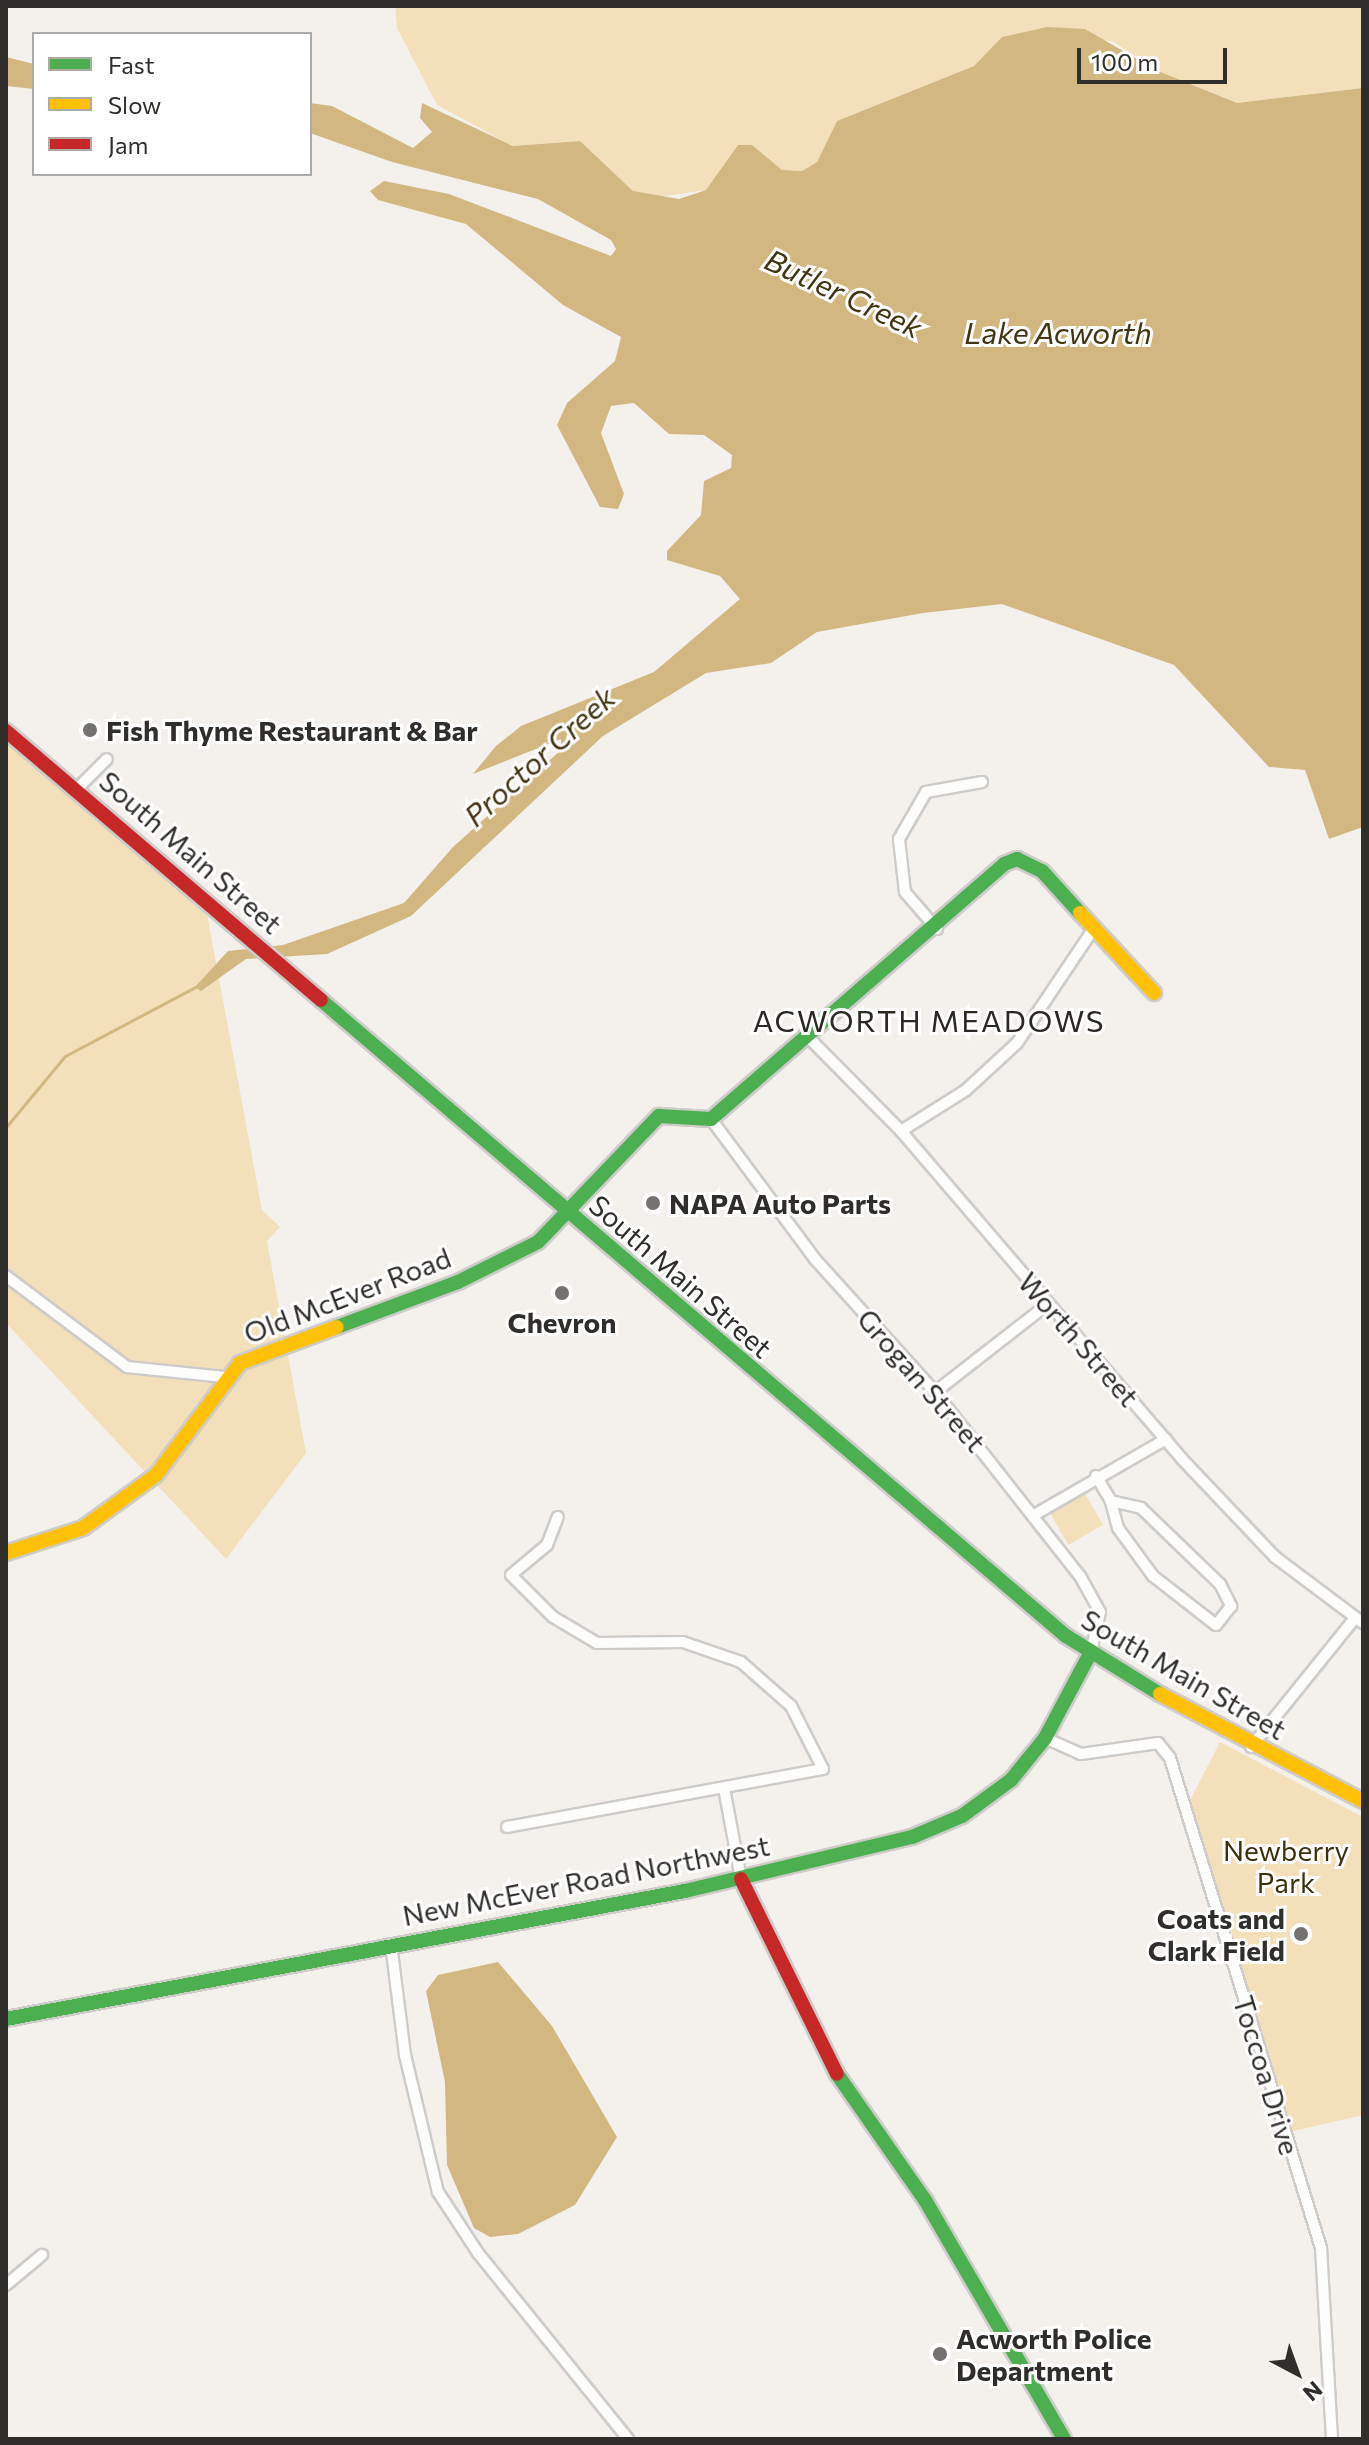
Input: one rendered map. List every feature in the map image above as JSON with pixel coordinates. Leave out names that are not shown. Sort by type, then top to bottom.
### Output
[{"type":"street","name":"South Main Street","points":[[6,731],[252,938],[981,1569],[1091,1652],[1251,1747],[1363,1801]]},
{"type":"street","points":[[77,789],[107,759]]},
{"type":"street","points":[[937,929],[905,892],[899,839],[926,792],[982,782]]},
{"type":"street","points":[[711,1119],[810,1039],[1017,859],[1042,871],[1154,993]]},
{"type":"street","points":[[901,1131],[966,1090],[1017,1043],[1094,928]]},
{"type":"street","name":"Worth Street","points":[[810,1039],[901,1131],[1166,1439],[1275,1557],[1359,1620]]},
{"type":"street","name":"Old McEver Road","points":[[6,1553],[83,1528],[156,1475],[196,1431],[224,1377],[263,1351],[509,1260],[569,1213],[639,1133],[675,1112],[711,1119]]},
{"type":"street","name":"Grogan Street","points":[[711,1119],[815,1259],[935,1392],[1034,1515],[1098,1604],[1101,1628],[1091,1652]]},
{"type":"street","points":[[6,1276],[127,1367],[224,1377]]},
{"type":"street","points":[[935,1392],[1048,1304]]},
{"type":"street","points":[[1034,1515],[1096,1476],[1166,1439]]},
{"type":"street","points":[[1096,1476],[1111,1501],[1118,1528],[1153,1576],[1216,1625],[1231,1606],[1220,1584],[1141,1508],[1111,1501]]},
{"type":"street","points":[[507,1827],[823,1769],[791,1706],[741,1662],[683,1642],[597,1643],[553,1617],[511,1575],[547,1545],[558,1517]]},
{"type":"street","points":[[1251,1747],[1359,1620]]},
{"type":"street","name":"New McEver Road Northwest","points":[[6,2019],[741,1879],[872,1849],[950,1821],[995,1795],[1045,1738],[1091,1652]]},
{"type":"street","name":"Toccoa Drive","points":[[1045,1738],[1081,1754],[1158,1743],[1170,1758],[1321,2248],[1332,2439]]},
{"type":"street","points":[[724,1788],[741,1879],[833,2068],[925,2200],[1064,2439]]},
{"type":"street","points":[[391,1944],[405,2055],[438,2192],[478,2253],[628,2439]]},
{"type":"street","points":[[6,2285],[42,2255]]},
{"type":"green space","points":[[395,6],[1363,6],[1363,88],[1237,103],[1158,71],[1112,41],[1002,37],[974,66],[837,121],[817,162],[802,171],[782,170],[752,145],[706,190],[653,198],[633,191],[580,141],[513,146],[437,105],[397,28]]},
{"type":"green space","points":[[6,732],[99,807],[207,914],[262,1210],[280,1227],[267,1241],[306,1453],[226,1559],[6,1323]]},
{"type":"green space","points":[[1084,1492],[1103,1525],[1068,1545],[1049,1512]]},
{"type":"green space","name":"Newberry Park","points":[[1220,1742],[1363,1817],[1363,2115],[1289,2132],[1187,1806]]},
{"type":"water","name":"Lake Acworth","points":[[1047,27],[1085,29],[1158,71],[1237,103],[1363,88],[1363,827],[1329,839],[1305,770],[1269,767],[1174,665],[1002,604],[923,613],[817,632],[771,663],[706,673],[603,736],[411,916],[327,954],[246,959],[201,991],[195,987],[228,951],[283,945],[404,903],[453,847],[561,750],[561,739],[473,774],[496,746],[521,726],[654,672],[740,599],[720,576],[667,560],[667,551],[701,515],[704,481],[731,468],[732,455],[704,435],[669,434],[634,403],[611,406],[601,433],[624,494],[618,509],[600,507],[557,425],[567,403],[615,361],[621,337],[563,305],[466,224],[378,200],[370,191],[384,181],[449,194],[611,256],[616,249],[611,240],[538,199],[392,162],[312,134],[312,103],[332,106],[413,148],[432,132],[420,118],[422,103],[513,146],[580,141],[633,191],[679,199],[706,190],[738,145],[752,145],[782,170],[802,171],[817,162],[837,121],[974,66],[1002,37]]},
{"type":"water","points":[[6,57],[32,64],[32,89],[6,86]]},
{"type":"water","points":[[498,1962],[552,2026],[617,2137],[575,2205],[518,2234],[490,2237],[474,2228],[447,2165],[445,2082],[426,1991],[438,1975]]},
{"type":"waterway","name":"Proctor Creek","points":[[6,1127],[65,1056],[199,985]]},
{"type":"traffic: fast","points":[[337,1327],[458,1282],[538,1242],[659,1116],[711,1119],[1004,864],[1017,859],[1042,871],[1080,913]]},
{"type":"traffic: fast","points":[[321,1000],[1066,1636],[1160,1694]]},
{"type":"traffic: fast","points":[[6,2019],[685,1891],[912,1837],[962,1816],[1011,1780],[1045,1738],[1091,1652]]},
{"type":"traffic: fast","points":[[837,2074],[925,2200],[1064,2439]]},
{"type":"traffic: slow","points":[[1080,913],[1154,993]]},
{"type":"traffic: slow","points":[[6,1553],[83,1528],[156,1475],[240,1363],[337,1327]]},
{"type":"traffic: slow","points":[[1160,1694],[1363,1801]]},
{"type":"traffic: jam","points":[[6,731],[321,1000]]},
{"type":"traffic: jam","points":[[741,1879],[837,2074]]},
{"type":"place","name":"Fish Thyme Restaurant & Bar","points":[[90,730]]},
{"type":"place","name":"NAPA Auto Parts","points":[[653,1203]]},
{"type":"place","name":"Chevron","points":[[562,1293]]},
{"type":"place","name":"Coats and Clark Field","points":[[1301,1934]]},
{"type":"place","name":"Acworth Police Department","points":[[940,2354]]},
{"type":"district","name":"ACWORTH MEADOWS","points":[[929,1020]]},
{"type":"water label","name":"Butler Creek","points":[[844,293]]}]
